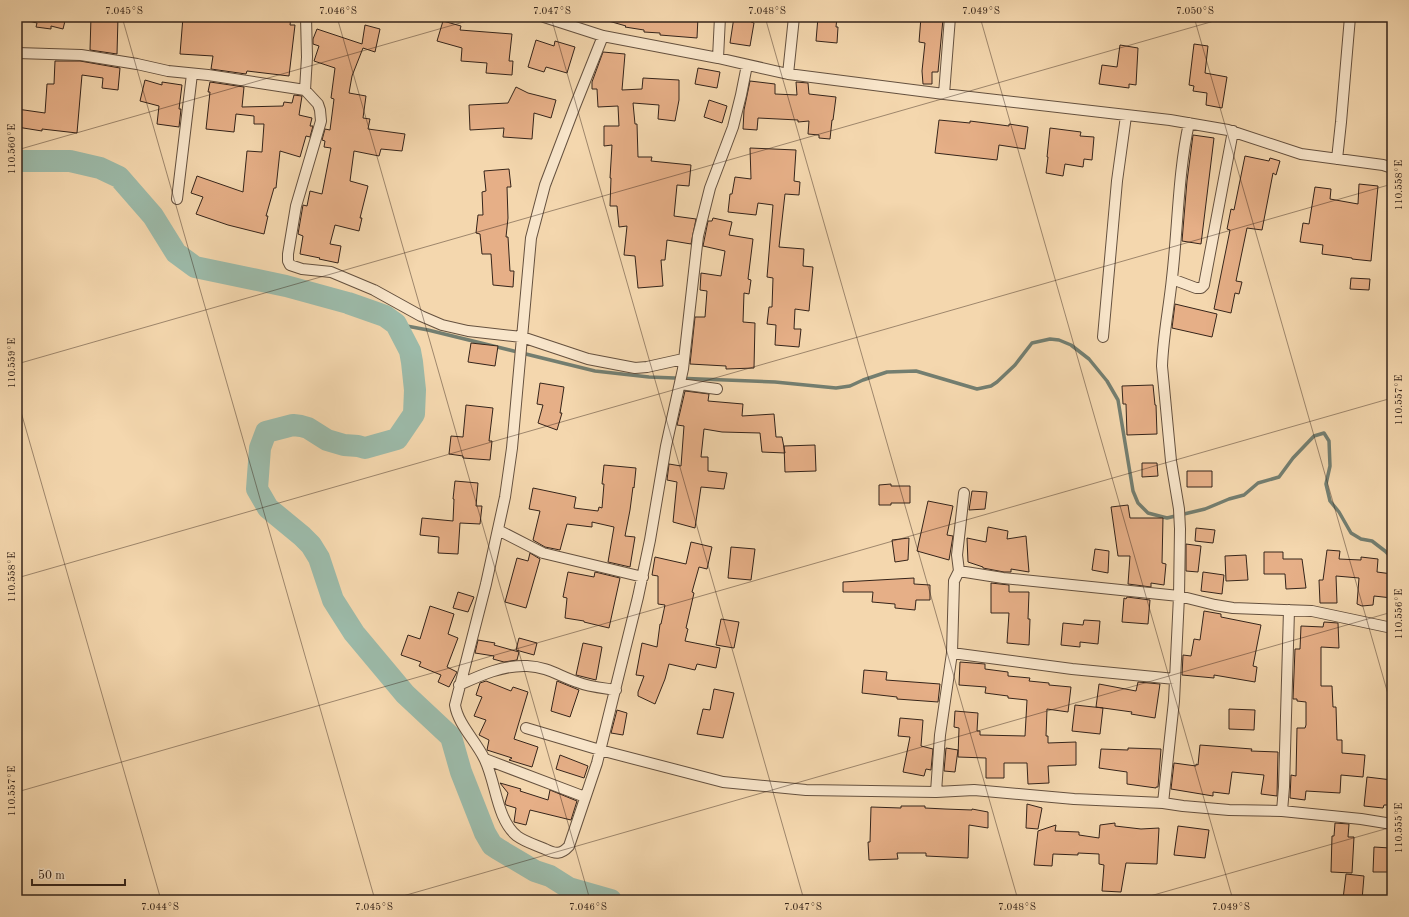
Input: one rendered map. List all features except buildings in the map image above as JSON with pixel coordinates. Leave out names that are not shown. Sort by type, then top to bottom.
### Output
[{"type":"street","points":[[305,90],[307,57],[306,17]]},
{"type":"street","points":[[544,17],[603,36],[718,58],[788,74],[1189,123],[1233,131],[1290,150],[1337,159],[1383,165],[1392,168]]},
{"type":"street","points":[[718,58],[720,17]]},
{"type":"street","points":[[788,74],[794,17]]},
{"type":"street","points":[[944,94],[950,17]]},
{"type":"street","points":[[1337,159],[1350,17]]},
{"type":"street","points":[[603,36],[545,186],[536,215],[531,238],[512,448],[498,530],[486,584],[455,705],[457,716],[484,759],[505,820],[511,830],[524,840],[553,853],[560,853],[569,846],[597,763],[616,690],[643,577],[666,446],[680,382],[698,236],[710,188],[732,127],[741,95],[747,65]]},
{"type":"street","points":[[17,53],[81,55],[136,64],[168,72],[305,90],[318,104],[321,121],[296,206],[288,254],[288,261],[290,265],[302,269],[331,272],[374,290],[421,316],[442,325],[468,331],[522,337],[588,359],[635,368],[683,364]]},
{"type":"street","points":[[177,199],[192,74]]},
{"type":"street","points":[[1103,337],[1117,181],[1126,116]]},
{"type":"street","points":[[1163,803],[1173,715],[1179,596],[1180,529],[1179,509],[1171,461],[1162,366],[1163,336],[1172,279],[1183,162],[1189,123]]},
{"type":"street","points":[[1172,279],[1196,288],[1201,288],[1204,285],[1233,131]]},
{"type":"street","points":[[680,382],[717,389]]},
{"type":"street","points":[[936,792],[940,735],[952,653],[954,581],[959,571],[957,555],[964,493]]},
{"type":"street","points":[[498,530],[542,553],[643,577]]},
{"type":"street","points":[[959,571],[1003,578],[1179,596],[1233,608],[1325,612],[1392,628]]},
{"type":"street","points":[[1282,811],[1289,610]]},
{"type":"street","points":[[952,653],[1072,669],[1175,679]]},
{"type":"street","points":[[459,685],[498,669],[526,666],[555,672],[582,684],[616,690]]},
{"type":"street","points":[[526,728],[600,750],[723,782],[806,790],[936,792],[974,790],[1074,799],[1163,803],[1229,810],[1282,811],[1361,819],[1392,824]]},
{"type":"street","points":[[484,759],[585,797]]},
{"type":"waterway","points":[[17,161],[70,161],[100,168],[119,177],[153,216],[176,253],[195,267],[286,286],[348,303],[385,316],[396,324],[410,351],[415,390],[414,414],[397,439],[365,448],[344,445],[327,440],[308,428],[301,426],[293,425],[266,432],[260,448],[257,489],[268,508],[311,545],[319,558],[333,600],[354,633],[405,694],[451,737],[461,772],[485,833],[492,845],[535,871],[550,876],[569,888],[611,900]]},
{"type":"waterway","points":[[396,324],[428,330],[595,371],[649,377],[775,382],[836,388],[850,386],[887,372],[916,371],[977,389],[991,386],[1015,365],[1032,343],[1050,339],[1059,340],[1071,345],[1089,359],[1107,381],[1118,400],[1133,491],[1138,503],[1148,513],[1167,518],[1205,509],[1229,499],[1244,495],[1258,483],[1279,477],[1293,458],[1314,436],[1324,433],[1329,441],[1330,466],[1326,484],[1330,501],[1339,512],[1351,533],[1361,539],[1372,541],[1392,558]]}]
